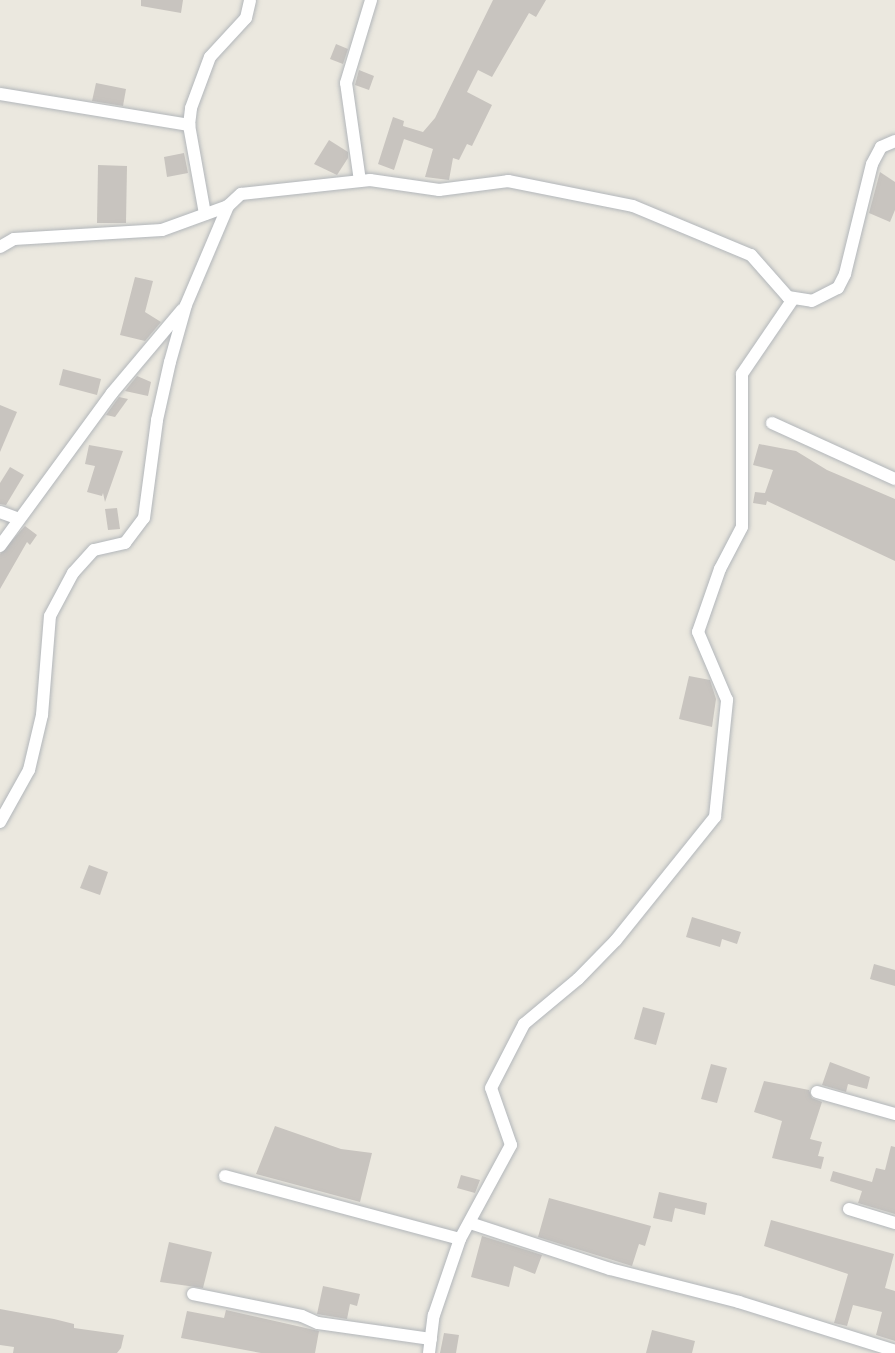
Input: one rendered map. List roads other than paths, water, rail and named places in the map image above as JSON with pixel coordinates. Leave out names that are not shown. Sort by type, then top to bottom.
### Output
[{"type":"street","points":[[205,213],[189,125],[191,108],[210,57],[246,18],[250,0]]},
{"type":"street","points":[[360,181],[346,83],[371,0]]},
{"type":"street","points":[[0,94],[189,125]]},
{"type":"street","points":[[0,822],[29,770],[42,715],[50,616],[73,573],[94,550],[125,543],[144,518],[157,420],[186,305],[228,206],[241,194],[360,181],[439,190],[508,181],[633,206],[751,255],[793,299],[812,301],[838,288],[845,274],[872,164],[881,147],[895,142]]},
{"type":"street","points":[[0,247],[14,239],[162,230],[228,206]]},
{"type":"street","points":[[429,1353],[434,1315],[460,1239],[511,1144],[491,1088],[524,1024],[578,979],[616,940],[715,817],[727,700],[699,632],[720,569],[742,527],[742,374],[793,299]]},
{"type":"street","points":[[0,546],[112,393],[186,305]]},
{"type":"street","points":[[772,423],[895,479]]},
{"type":"street","points":[[0,512],[19,519]]},
{"type":"street","points":[[817,1092],[895,1114]]},
{"type":"street","points":[[225,1176],[460,1239]]},
{"type":"street","points":[[849,1209],[895,1223]]},
{"type":"street","points":[[470,1223],[610,1269],[739,1302],[895,1351]]},
{"type":"street","points":[[194,1294],[302,1316],[318,1323],[431,1339]]}]
